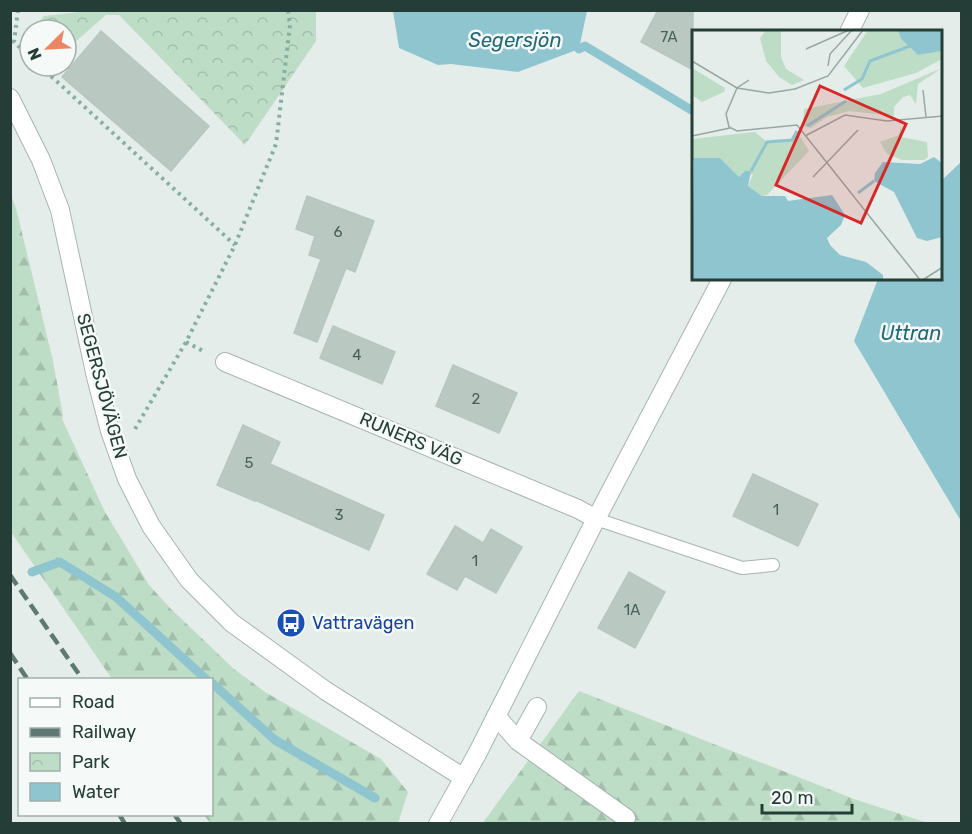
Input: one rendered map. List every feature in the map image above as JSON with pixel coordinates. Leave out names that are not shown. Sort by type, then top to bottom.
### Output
[{"type":"street","points":[[850,30],[860,10]]},
{"type":"street","name":"SEGERSJÖVÄGEN","points":[[10,98],[41,160],[60,210],[110,431],[128,479],[151,526],[189,580],[232,623],[326,691],[464,778]]},
{"type":"street","points":[[438,824],[721,280]]},
{"type":"street","name":"RUNERS VÄG","points":[[225,362],[578,509],[596,519]]},
{"type":"street","points":[[518,741],[537,708]]},
{"type":"street","points":[[496,716],[518,741],[626,818]]},
{"type":"lane","points":[[596,519],[742,568],[773,565]]},
{"type":"path","points":[[12,42],[18,10]]},
{"type":"path","points":[[130,437],[186,342],[235,245],[276,144],[290,25],[288,10]]},
{"type":"path","points":[[53,78],[235,245]]},
{"type":"green space","points":[[84,10],[316,11],[316,41],[245,145],[119,15],[106,15],[78,40],[78,18],[42,18]]},
{"type":"green space","points":[[10,193],[16,208],[53,361],[62,419],[105,512],[149,585],[234,669],[265,692],[381,759],[408,792],[398,823],[210,823],[205,816],[213,816],[213,678],[111,678],[11,532]]},
{"type":"green space","points":[[579,691],[854,799],[928,823],[482,824]]},
{"type":"water","name":"Segersjön","points":[[393,10],[587,11],[579,49],[518,72],[451,64],[438,65],[399,48]]},
{"type":"water","name":"Uttran","points":[[961,162],[961,521],[854,341],[878,280],[942,280],[942,180]]},
{"type":"building","points":[[658,10],[693,10],[692,69],[641,42]]},
{"type":"building","points":[[101,31],[209,126],[171,171],[63,78],[78,78],[78,58]]},
{"type":"building","points":[[307,196],[374,221],[355,272],[346,268],[317,342],[294,333],[321,259],[309,255],[315,236],[296,229]]},
{"type":"building","points":[[333,326],[395,352],[382,384],[320,358]]},
{"type":"building","points":[[453,365],[517,393],[499,433],[436,406]]},
{"type":"building","points":[[243,425],[280,442],[270,464],[384,515],[369,550],[217,485]]},
{"type":"building","points":[[753,474],[818,504],[798,546],[733,516]]},
{"type":"building","points":[[455,526],[483,543],[491,529],[522,547],[496,593],[465,576],[457,590],[427,574]]},
{"type":"building","points":[[629,572],[665,592],[635,648],[598,628]]},
{"type":"waterway","points":[[579,49],[585,46],[692,110]]},
{"type":"waterway","points":[[32,572],[60,562],[116,597],[205,678]]},
{"type":"waterway","points":[[213,684],[275,740],[375,798]]},
{"type":"railway","points":[[10,575],[82,678]]},
{"type":"railway","points":[[10,653],[27,678]]},
{"type":"railway","points":[[120,816],[125,824]]},
{"type":"railway","points":[[175,816],[181,824]]},
{"type":"place","name":"Vattravägen","points":[[291,623]]}]
